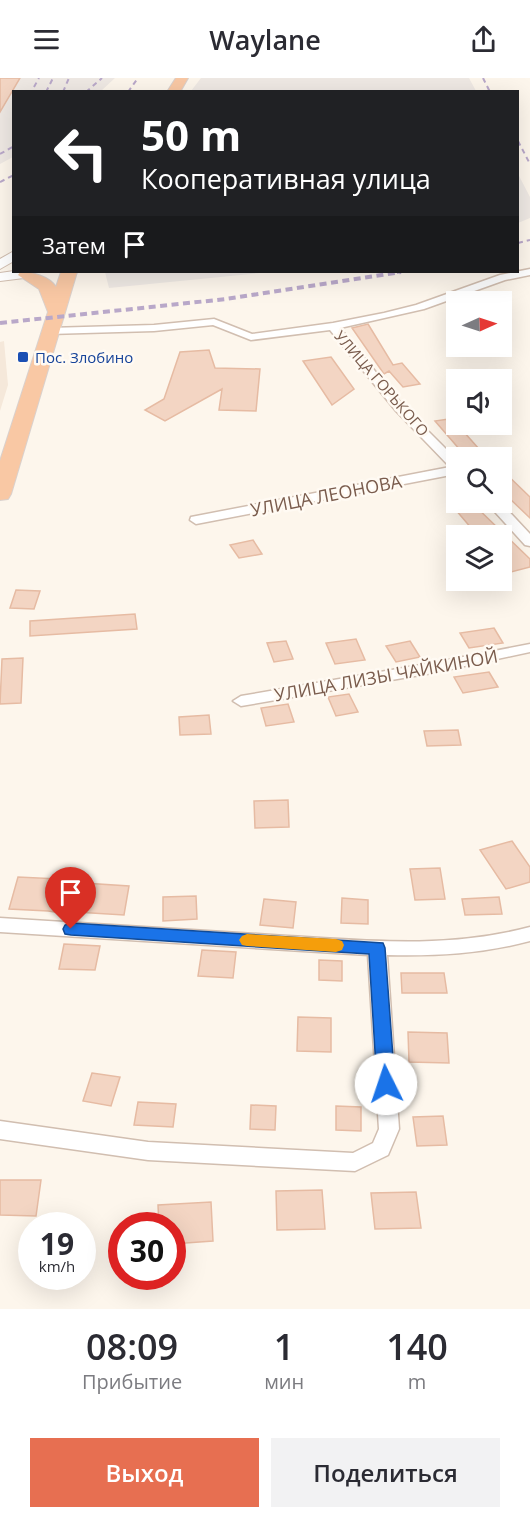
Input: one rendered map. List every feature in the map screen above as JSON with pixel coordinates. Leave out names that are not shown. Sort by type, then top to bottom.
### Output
[{"type":"highway","points":[[24,273],[47,286],[56,311]]},
{"type":"highway","points":[[0,494],[69,273]]},
{"type":"street","points":[[49,331],[154,328],[214,322],[251,338],[333,326],[420,307],[503,278],[530,272]]},
{"type":"street","points":[[0,277],[24,273]]},
{"type":"street","name":"УЛИЦА ГОРЬКОГО","points":[[333,326],[400,410],[446,458]]},
{"type":"street","name":"УЛИЦА ЛЕОНОВА","points":[[196,520],[446,470]]},
{"type":"street","points":[[502,513],[530,542]]},
{"type":"street","name":"УЛИЦА ЛИЗЫ ЧАЙКИНОЙ","points":[[241,701],[432,668],[530,648]]},
{"type":"street","points":[[0,925],[444,950],[470,948],[530,934]]},
{"type":"street","points":[[0,1130],[148,1151],[355,1162],[381,1149],[389,1129],[377,948]]},
{"type":"shaded area","points":[[0,78],[115,78],[102,90],[12,90],[12,158],[0,164]]},
{"type":"shaded area","points":[[201,78],[469,78],[475,90],[192,90]]},
{"type":"shaded area","points":[[519,176],[530,197],[530,218],[519,223]]},
{"type":"shaded area","points":[[105,273],[260,273],[109,288]]},
{"type":"shaded area","points":[[4,341],[8,385],[0,411],[0,342]]},
{"type":"building","points":[[0,78],[20,78],[12,90],[0,112]]},
{"type":"building","points":[[368,324],[393,365],[402,363],[420,384],[403,387],[389,371],[384,374],[352,328]]},
{"type":"building","points":[[209,350],[215,368],[260,369],[256,411],[219,410],[222,389],[165,421],[145,410],[164,399],[180,352]]},
{"type":"building","points":[[331,357],[354,389],[332,405],[303,361]]},
{"type":"building","points":[[446,419],[446,434],[435,421]]},
{"type":"building","points":[[447,435],[467,435],[477,447],[457,447]]},
{"type":"building","points":[[512,480],[530,497],[530,518],[512,501]]},
{"type":"building","points":[[458,513],[482,513],[495,525],[469,525]]},
{"type":"building","points":[[253,540],[262,554],[239,558],[230,545]]},
{"type":"building","points":[[512,542],[530,559],[530,567],[512,572]]},
{"type":"building","points":[[16,590],[40,591],[34,609],[10,608]]},
{"type":"building","points":[[135,614],[137,629],[30,636],[30,621]]},
{"type":"building","points":[[494,628],[503,643],[469,648],[460,633]]},
{"type":"building","points":[[356,639],[365,660],[335,664],[326,643]]},
{"type":"building","points":[[286,641],[293,659],[274,662],[267,643]]},
{"type":"building","points":[[410,641],[420,657],[396,662],[386,646]]},
{"type":"building","points":[[23,658],[21,703],[0,704],[2,659]]},
{"type":"building","points":[[489,672],[498,687],[463,693],[454,677]]},
{"type":"building","points":[[349,694],[358,712],[336,716],[328,697]]},
{"type":"building","points":[[288,704],[294,722],[266,726],[261,708]]},
{"type":"building","points":[[209,715],[211,734],[180,735],[179,717]]},
{"type":"building","points":[[458,730],[461,745],[427,746],[424,731]]},
{"type":"building","points":[[288,800],[289,827],[255,828],[254,801]]},
{"type":"building","points":[[512,841],[530,867],[530,882],[506,889],[480,850]]},
{"type":"building","points":[[440,868],[445,899],[415,900],[410,869]]},
{"type":"building","points":[[61,875],[86,877],[84,883],[129,886],[124,915],[75,912],[74,915],[9,909],[18,877],[59,879]]},
{"type":"building","points":[[196,896],[197,919],[163,921],[163,897]]},
{"type":"building","points":[[499,897],[502,914],[465,915],[462,899]]},
{"type":"building","points":[[342,898],[368,900],[368,924],[341,923]]},
{"type":"building","points":[[264,899],[296,902],[293,928],[260,925]]},
{"type":"building","points":[[64,944],[100,946],[95,970],[59,969]]},
{"type":"building","points":[[202,950],[236,952],[233,978],[198,976]]},
{"type":"building","points":[[319,960],[342,961],[342,981],[319,980]]},
{"type":"building","points":[[401,973],[444,973],[447,993],[402,993]]},
{"type":"building","points":[[298,1017],[331,1018],[331,1052],[297,1051]]},
{"type":"building","points":[[408,1032],[447,1033],[449,1063],[409,1062]]},
{"type":"building","points":[[92,1073],[120,1077],[111,1106],[83,1101]]},
{"type":"building","points":[[138,1102],[176,1104],[173,1127],[134,1125]]},
{"type":"building","points":[[251,1105],[276,1106],[275,1130],[250,1129]]},
{"type":"building","points":[[336,1106],[361,1107],[361,1131],[336,1130]]},
{"type":"building","points":[[443,1116],[447,1145],[417,1146],[413,1117]]},
{"type":"building","points":[[0,1180],[41,1180],[37,1212],[18,1212],[18,1216],[0,1215]]},
{"type":"building","points":[[322,1190],[325,1229],[277,1230],[276,1191]]},
{"type":"building","points":[[416,1192],[421,1228],[375,1229],[371,1193]]},
{"type":"building","points":[[211,1202],[213,1241],[186,1243],[186,1212],[158,1212],[158,1205]]},
{"type":"railway","points":[[34,87],[39,78]]},
{"type":"railway","points":[[47,90],[53,78]]},
{"type":"railway","points":[[64,90],[69,78]]},
{"type":"railway","points":[[88,90],[102,78]]},
{"type":"railway","points":[[129,90],[138,78]]},
{"type":"railway","points":[[483,78],[489,90]]},
{"type":"railway","points":[[519,143],[530,164]]},
{"type":"railway","points":[[0,154],[12,147]]},
{"type":"railway","points":[[0,182],[12,176]]},
{"type":"railway","points":[[519,243],[530,240]]},
{"type":"railway","points":[[0,323],[226,299],[395,273]]},
{"type":"slow traffic","points":[[247,940],[336,945]]},
{"type":"place","name":"Пос. Злобино","points":[[23,357]]},
{"type":"route","points":[[71,929],[377,948],[386,1084]]}]
